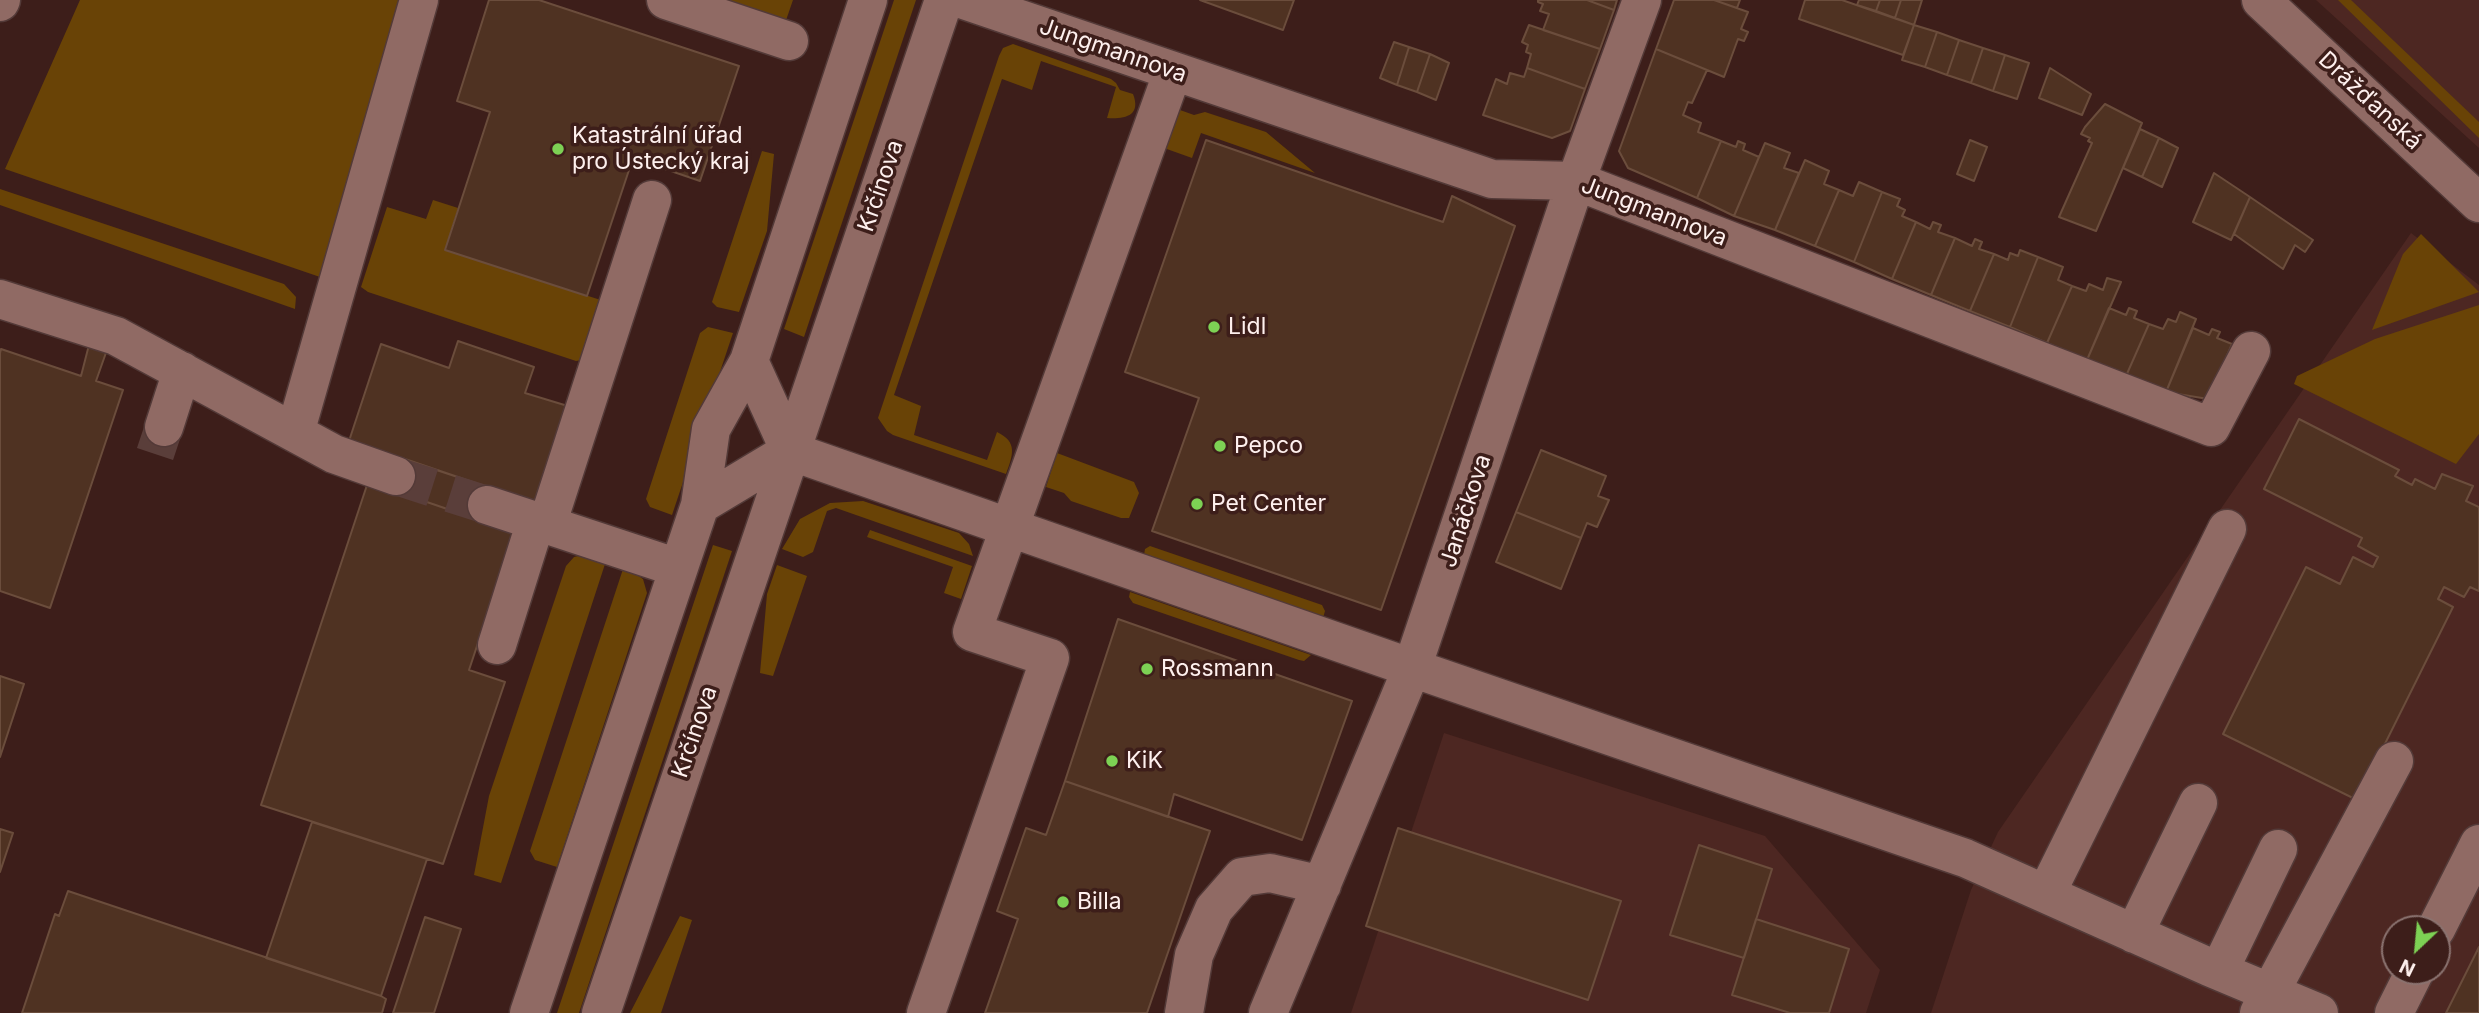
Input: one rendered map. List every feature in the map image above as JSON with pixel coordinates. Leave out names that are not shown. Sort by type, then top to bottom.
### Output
[{"type":"street","points":[[295,433],[419,0]]},
{"type":"street","points":[[666,0],[789,41]]},
{"type":"street","points":[[529,1013],[699,505],[711,429],[749,361],[868,0]]},
{"type":"street","name":"Krčínova","points":[[601,1013],[944,0]]},
{"type":"street","name":"Jungmannova","points":[[964,0],[1492,179],[1576,181],[2211,426],[2251,351]]},
{"type":"street","name":"Janáčkova","points":[[1268,1013],[1412,668],[1576,181],[1642,0]]},
{"type":"street","name":"Drážďanská","points":[[2261,0],[2479,203]]},
{"type":"street","points":[[926,1013],[1050,658],[972,632],[1173,71]]},
{"type":"street","points":[[497,645],[652,200]]},
{"type":"street","points":[[0,299],[116,336],[334,454],[396,476]]},
{"type":"street","points":[[749,361],[790,451],[1965,858],[2219,971],[2265,1003],[2319,1013]]},
{"type":"street","points":[[164,427],[182,371]]},
{"type":"street","points":[[699,505],[790,451]]},
{"type":"street","points":[[487,505],[678,568]]},
{"type":"street","points":[[2046,894],[2227,529]]},
{"type":"street","points":[[2265,1003],[2394,761]]},
{"type":"street","points":[[2134,934],[2198,803]]},
{"type":"street","points":[[2443,915],[2479,844]]},
{"type":"street","points":[[2219,971],[2278,849]]},
{"type":"street","points":[[1184,1013],[1194,955],[1214,909],[1241,877],[1270,873],[1322,884]]},
{"type":"street","points":[[2394,1013],[2408,985]]},
{"type":"shaded area","points":[[80,0],[411,0],[320,277],[5,169]]},
{"type":"shaded area","points":[[680,0],[793,0],[783,29]]},
{"type":"shaded area","points":[[894,0],[916,0],[804,337],[784,329]]},
{"type":"shaded area","points":[[2316,0],[2479,0],[2479,148]]},
{"type":"shaded area","points":[[2338,0],[2351,0],[2479,122],[2479,138]]},
{"type":"shaded area","points":[[1013,44],[1111,79],[1120,90],[1133,94],[1135,108],[1125,117],[1107,118],[1116,87],[1041,61],[1032,90],[1002,79],[894,395],[921,406],[914,435],[987,460],[997,432],[1004,436],[1012,450],[1006,474],[893,435],[878,418],[999,56],[1003,48]]},
{"type":"shaded area","points":[[1180,110],[1194,115],[1205,112],[1266,132],[1315,173],[1201,133],[1192,158],[1164,148],[1174,116]]},
{"type":"shaded area","points":[[762,151],[774,154],[767,231],[739,312],[717,307],[712,302]]},
{"type":"shaded area","points":[[0,189],[284,284],[296,297],[295,309],[0,205]]},
{"type":"shaded area","points":[[433,200],[458,208],[445,250],[610,303],[588,359],[576,361],[368,292],[361,287],[387,207],[426,219]]},
{"type":"shaded area","points":[[2411,233],[2479,285],[2479,1013],[1931,1013],[1971,890],[1998,832]]},
{"type":"shaded area","points":[[2421,234],[2479,292],[2372,330],[2403,254]]},
{"type":"shaded area","points":[[2479,305],[2479,434],[2456,464],[2294,384],[2297,376],[2375,339]]},
{"type":"shaded area","points":[[708,327],[733,333],[672,515],[650,507],[646,499],[700,333]]},
{"type":"shaded area","points":[[1057,453],[1134,482],[1139,493],[1129,518],[1121,518],[1071,501],[1064,493],[1046,487]]},
{"type":"shaded area","points":[[863,501],[959,533],[969,544],[973,556],[836,508],[827,511],[813,552],[803,557],[782,549],[800,519],[830,503]]},
{"type":"shaded area","points":[[870,530],[972,566],[961,599],[944,593],[953,567],[867,537]]},
{"type":"shaded area","points":[[713,545],[732,551],[579,1013],[557,1013]]},
{"type":"shaded area","points":[[1150,546],[1322,605],[1325,611],[1323,618],[1144,555],[1145,549]]},
{"type":"shaded area","points":[[586,554],[606,561],[501,883],[474,875],[489,796],[566,566],[574,557]]},
{"type":"shaded area","points":[[777,565],[807,576],[773,676],[760,673],[767,594]]},
{"type":"shaded area","points":[[624,566],[643,579],[647,593],[557,867],[535,860],[530,851]]},
{"type":"shaded area","points":[[1130,592],[1311,655],[1304,661],[1299,660],[1133,603],[1129,597]]},
{"type":"shaded area","points":[[1444,733],[1765,836],[1880,970],[1866,1013],[1351,1013]]},
{"type":"shaded area","points":[[680,916],[692,920],[661,1013],[630,1013]]},
{"type":"building","points":[[489,0],[539,0],[739,66],[700,181],[633,158],[587,296],[445,250],[490,112],[457,101]]},
{"type":"building","points":[[1200,0],[1294,0],[1283,30]]},
{"type":"building","points":[[1538,0],[1587,0],[1614,10],[1600,49],[1543,30],[1549,14],[1540,11],[1543,4]]},
{"type":"building","points":[[1587,0],[1617,0],[1614,10]]},
{"type":"building","points":[[1674,0],[1714,0],[1748,12],[1741,29],[1748,32],[1744,41],[1738,39],[1724,77],[1656,49]]},
{"type":"building","points":[[1714,0],[1740,0],[1737,8]]},
{"type":"building","points":[[1805,0],[1842,0],[1914,25],[1903,55],[1799,19]]},
{"type":"building","points":[[1859,0],[1880,0],[1876,11],[1857,5]]},
{"type":"building","points":[[1880,0],[1901,0],[1895,18],[1876,11]]},
{"type":"building","points":[[1901,0],[1922,0],[1914,25],[1895,18]]},
{"type":"building","points":[[1529,25],[1600,49],[1585,89],[1527,68],[1531,54],[1526,52],[1528,45],[1522,42]]},
{"type":"building","points":[[1914,25],[1937,32],[1925,67],[1902,60]]},
{"type":"building","points":[[1937,32],[1959,40],[1947,75],[1925,67]]},
{"type":"building","points":[[1959,40],[1983,48],[1971,83],[1947,75]]},
{"type":"building","points":[[1394,42],[1409,47],[1397,85],[1380,78]]},
{"type":"building","points":[[1409,47],[1430,54],[1417,92],[1397,85]]},
{"type":"building","points":[[1983,48],[2005,55],[1993,91],[1971,83]]},
{"type":"building","points":[[1656,49],[1707,70],[1692,103],[1688,102],[1683,115],[1701,123],[1698,132],[1721,141],[1697,198],[1628,168],[1619,151]]},
{"type":"building","points":[[1430,54],[1449,63],[1436,100],[1417,92]]},
{"type":"building","points":[[2005,55],[2029,63],[2017,99],[1993,91]]},
{"type":"building","points":[[1527,68],[1585,89],[1570,131],[1552,138],[1483,115],[1496,79],[1507,84],[1510,73],[1524,77]]},
{"type":"building","points":[[2050,68],[2091,94],[2082,115],[2039,98]]},
{"type":"building","points":[[2105,104],[2142,123],[2096,231],[2059,217],[2092,143],[2088,141],[2090,138],[2081,134]]},
{"type":"building","points":[[2140,129],[2159,138],[2142,177],[2123,168]]},
{"type":"building","points":[[2159,138],[2178,148],[2162,187],[2142,177]]},
{"type":"building","points":[[1206,140],[1443,222],[1452,196],[1515,226],[1381,610],[1152,531],[1199,398],[1125,372]]},
{"type":"building","points":[[1970,140],[1987,147],[1974,181],[1957,174]]},
{"type":"building","points":[[1721,141],[1736,147],[1738,141],[1745,144],[1743,150],[1759,157],[1734,216],[1697,198]]},
{"type":"building","points":[[1765,143],[1790,153],[1784,168],[1799,173],[1775,230],[1734,216]]},
{"type":"building","points":[[1805,160],[1829,171],[1824,184],[1839,190],[1815,246],[1775,230]]},
{"type":"building","points":[[2214,173],[2250,197],[2231,240],[2193,222]]},
{"type":"building","points":[[1859,182],[1882,192],[1854,262],[1815,246],[1839,190],[1853,196]]},
{"type":"building","points":[[1882,192],[1900,199],[1897,206],[1905,210],[1902,216],[1916,222],[1892,279],[1854,262]]},
{"type":"building","points":[[2250,197],[2313,240],[2305,252],[2295,245],[2283,269],[2234,234]]},
{"type":"building","points":[[1916,222],[1930,229],[1933,222],[1941,225],[1938,232],[1955,238],[1931,295],[1892,279]]},
{"type":"building","points":[[1955,238],[1972,246],[1975,239],[1982,242],[1979,249],[1994,254],[1970,311],[1931,295]]},
{"type":"building","points":[[2020,250],[2038,257],[2010,327],[1970,311],[1994,254],[2008,260],[2010,253],[2018,256]]},
{"type":"building","points":[[2038,257],[2063,267],[2058,280],[2072,286],[2047,343],[2010,327]]},
{"type":"building","points":[[2107,278],[2121,282],[2087,360],[2047,343],[2072,286],[2086,291],[2089,284],[2103,290]]},
{"type":"building","points":[[2109,308],[2126,315],[2129,308],[2137,311],[2134,318],[2149,324],[2126,376],[2087,360]]},
{"type":"building","points":[[2180,312],[2196,319],[2166,392],[2126,376],[2149,324],[2163,329],[2168,319],[2176,322]]},
{"type":"building","points":[[2193,328],[2209,335],[2212,329],[2220,332],[2217,338],[2232,344],[2208,399],[2166,392]]},
{"type":"building","points":[[90,341],[108,347],[96,381],[123,390],[50,608],[0,591],[0,353],[1,349],[81,376]]},
{"type":"building","points":[[458,341],[534,367],[525,393],[571,407],[539,504],[349,441],[381,344],[449,368]]},
{"type":"building","points":[[2299,419],[2399,470],[2395,476],[2412,485],[2415,479],[2435,489],[2442,474],[2473,486],[2466,501],[2479,507],[2479,591],[2470,587],[2464,597],[2444,587],[2438,599],[2453,607],[2357,800],[2223,734],[2306,567],[2340,584],[2353,557],[2373,567],[2378,557],[2358,546],[2362,538],[2264,489]]},
{"type":"building","points":[[1541,450],[1606,476],[1598,496],[1609,500],[1597,527],[1587,523],[1581,538],[1516,512]]},
{"type":"building","points":[[402,458],[493,489],[482,521],[392,490]]},
{"type":"building","points":[[368,482],[515,532],[469,670],[505,682],[443,864],[261,805]]},
{"type":"building","points":[[1516,512],[1581,538],[1561,589],[1496,562]]},
{"type":"building","points":[[1118,619],[1352,701],[1302,840],[1174,794],[1168,817],[1065,781]]},
{"type":"building","points":[[0,676],[24,684],[0,757]]},
{"type":"building","points":[[1065,781],[1210,831],[1147,1013],[985,1013],[1018,919],[997,911],[1026,828],[1046,835]]},
{"type":"building","points":[[312,822],[427,859],[381,996],[266,958]]},
{"type":"building","points":[[1398,828],[1621,901],[1588,1000],[1366,926]]},
{"type":"building","points":[[0,829],[13,833],[0,872]]},
{"type":"building","points":[[1699,845],[1772,869],[1744,958],[1670,935]]},
{"type":"building","points":[[68,891],[381,996],[386,999],[382,1013],[22,1013],[55,914],[59,916]]},
{"type":"building","points":[[425,917],[461,929],[434,1013],[393,1013]]},
{"type":"building","points":[[1756,919],[1849,949],[1829,1013],[1790,1013],[1732,995]]},
{"type":"building","points":[[2479,947],[2479,1013],[2446,1013]]},
{"type":"tunnel","points":[[155,454],[164,427]]},
{"type":"tunnel","points":[[396,476],[487,505]]},
{"type":"place","name":"Katastrální úřad pro Ústecký kraj","points":[[558,149]]},
{"type":"place","name":"Lidl","points":[[1214,327]]},
{"type":"place","name":"Pepco","points":[[1220,446]]},
{"type":"place","name":"Pet Center","points":[[1197,504]]},
{"type":"place","name":"Rossmann","points":[[1147,669]]},
{"type":"place","name":"KiK","points":[[1112,761]]},
{"type":"place","name":"Billa","points":[[1063,902]]}]
